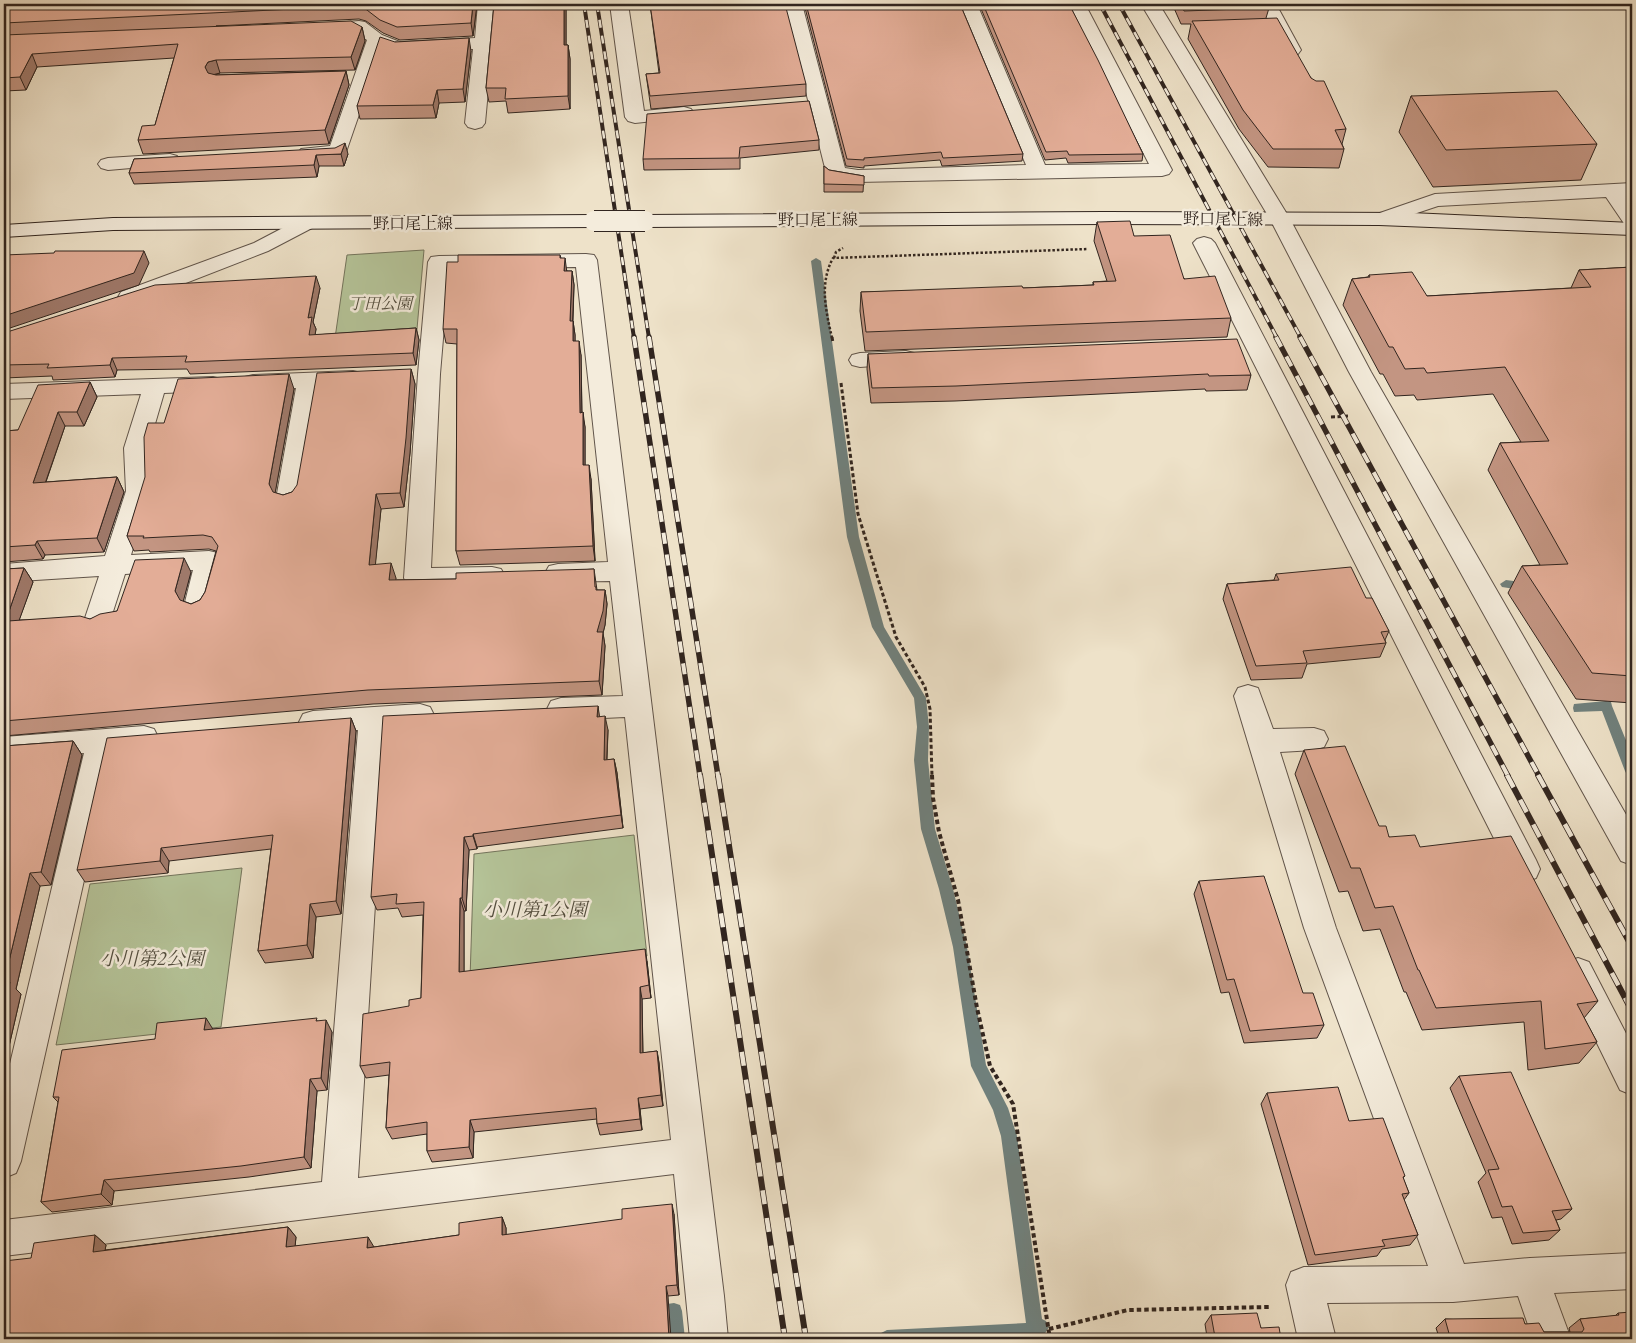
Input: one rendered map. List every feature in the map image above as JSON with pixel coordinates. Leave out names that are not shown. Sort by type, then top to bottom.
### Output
[{"type":"street","points":[[475,123],[488,4]]},
{"type":"street","points":[[624,4],[635,117],[704,112]]},
{"type":"street","points":[[793,4],[809,104],[836,172],[858,176],[1162,170],[1076,4]]},
{"type":"street","points":[[968,4],[1038,171]]},
{"type":"street","points":[[1150,4],[1177,32],[1280,219],[1385,416],[1632,852]]},
{"type":"street","points":[[1267,4],[1302,67]]},
{"type":"street","points":[[306,29],[346,21],[359,26],[376,40],[398,48],[484,43]]},
{"type":"street","points":[[1261,29],[1280,28]]},
{"type":"street","points":[[290,154],[338,151],[355,77],[376,40]]},
{"type":"street","points":[[108,164],[135,170],[185,159]]},
{"type":"street","points":[[1381,219],[1435,200],[1632,189]]},
{"type":"street","points":[[1612,190],[1632,221]]},
{"type":"street","name":"野口尾上線","points":[[4,231],[113,224],[1130,217],[1381,219],[1632,229]]},
{"type":"street","points":[[107,306],[261,247],[305,224]]},
{"type":"street","points":[[1204,243],[1247,344],[1295,418],[1538,894]]},
{"type":"street","points":[[623,571],[417,578],[420,375],[439,262],[586,260],[623,571],[639,706],[709,1339]]},
{"type":"street","points":[[860,360],[914,350]]},
{"type":"street","points":[[4,391],[374,377]]},
{"type":"street","points":[[288,499],[309,380]]},
{"type":"street","points":[[97,621],[138,491],[136,448],[155,386]]},
{"type":"street","points":[[4,573],[209,560],[197,606]]},
{"type":"street","points":[[1248,696],[1320,928],[1453,1284]]},
{"type":"street","points":[[540,710],[639,706]]},
{"type":"street","points":[[285,724],[442,714]]},
{"type":"street","points":[[339,1198],[373,717]]},
{"type":"street","points":[[4,748],[169,734]]},
{"type":"street","points":[[1262,741],[1314,739]]},
{"type":"street","points":[[4,1161],[101,740]]},
{"type":"street","points":[[1565,947],[1632,1079]]},
{"type":"street","points":[[4,1238],[690,1155]]},
{"type":"street","points":[[1313,1323],[1304,1285],[1453,1284],[1530,1276],[1632,1271]]},
{"type":"street","points":[[1530,1276],[1552,1339]]},
{"type":"path","points":[[835,350],[825,296],[826,272],[834,258],[1088,249]]},
{"type":"path","points":[[840,377],[858,514],[896,637],[925,687],[930,709],[933,798],[939,832],[958,900],[977,1008],[990,1066],[1013,1104],[1050,1339]]},
{"type":"path","points":[[1295,418],[1385,416]]},
{"type":"path","points":[[1049,1329],[1128,1310],[1187,1307],[1313,1323]]},
{"type":"green space","name":"丁田公園","points":[[424,250],[416,340],[334,345],[347,255]]},
{"type":"green space","name":"小川第1公園","points":[[634,835],[647,956],[470,979],[474,854]]},
{"type":"green space","name":"小川第2公園","points":[[242,868],[221,1027],[56,1045],[90,884]]},
{"type":"building","points":[[8,4],[473,4],[471,23],[397,27],[380,20],[363,7],[356,6],[4,23],[4,13]]},
{"type":"building","points":[[494,4],[564,4],[564,45],[568,45],[568,96],[505,99],[506,88],[486,88]]},
{"type":"building","points":[[650,4],[785,4],[806,84],[650,96],[646,74],[660,73]]},
{"type":"building","points":[[806,4],[960,4],[1023,154],[943,158],[941,152],[864,158],[864,160],[847,159]]},
{"type":"building","points":[[983,4],[1069,4],[1143,154],[1069,155],[1067,151],[1046,152]]},
{"type":"building","points":[[1181,4],[1266,4],[1269,8],[1184,11]]},
{"type":"building","points":[[1277,18],[1311,78],[1316,81],[1324,81],[1346,129],[1335,130],[1344,149],[1273,149],[1243,110],[1192,21]]},
{"type":"building","points":[[351,21],[362,27],[351,57],[216,60],[208,62],[205,67],[208,73],[216,75],[346,71],[325,130],[138,140],[142,126],[155,125],[178,44],[32,54],[20,77],[4,78],[4,35]]},
{"type":"building","points":[[380,37],[395,42],[469,38],[463,89],[437,90],[433,105],[357,106]]},
{"type":"building","points":[[1557,91],[1597,144],[1446,150],[1411,96]]},
{"type":"building","points":[[809,101],[819,140],[740,147],[739,158],[643,159],[647,114]]},
{"type":"building","points":[[345,143],[341,154],[316,155],[314,165],[129,173],[134,159],[335,148]]},
{"type":"building","points":[[824,166],[829,170],[864,176],[864,185],[824,184]]},
{"type":"building","points":[[1130,221],[1134,236],[1170,235],[1184,279],[1215,276],[1231,318],[866,332],[861,292],[1094,285],[1093,282],[1116,281],[1097,222]]},
{"type":"building","points":[[55,251],[144,251],[134,273],[4,316],[4,255],[54,253]]},
{"type":"building","points":[[458,255],[560,255],[560,258],[565,258],[564,271],[572,271],[570,321],[573,321],[573,341],[579,341],[580,413],[583,412],[583,465],[589,465],[593,546],[456,551],[457,329],[443,329],[447,262],[458,262]]},
{"type":"building","points":[[1632,267],[1632,676],[1592,673],[1522,566],[1568,564],[1500,443],[1549,441],[1505,367],[1427,373],[1424,368],[1405,369],[1393,347],[1389,347],[1352,279],[1370,277],[1369,275],[1412,272],[1427,296],[1591,287],[1579,270]]},
{"type":"building","points":[[316,276],[308,318],[312,317],[309,335],[416,328],[413,353],[185,362],[187,356],[112,358],[110,365],[47,368],[49,364],[4,365],[4,333],[155,285]]},
{"type":"building","points":[[1237,339],[1251,375],[1209,376],[1208,374],[872,388],[868,354]]},
{"type":"building","points":[[411,369],[400,493],[376,494],[369,565],[391,563],[389,580],[456,579],[456,573],[594,569],[596,590],[605,590],[603,611],[597,632],[603,632],[599,681],[368,690],[4,721],[4,569],[24,568],[7,617],[9,617],[8,621],[80,616],[90,619],[100,614],[117,611],[135,560],[184,558],[175,591],[180,600],[191,604],[200,600],[205,592],[218,546],[212,537],[203,535],[143,538],[144,536],[127,536],[145,477],[144,437],[148,423],[164,423],[178,379],[289,374],[269,484],[273,492],[283,495],[292,492],[297,485],[317,373]]},
{"type":"building","points":[[90,382],[77,412],[58,412],[33,483],[117,477],[97,538],[37,541],[35,545],[4,547],[4,431],[18,430],[38,385]]},
{"type":"building","points":[[1351,567],[1366,598],[1372,598],[1389,631],[1381,632],[1386,643],[1303,651],[1307,663],[1256,666],[1227,584],[1279,580],[1276,574]]},
{"type":"building","points":[[598,706],[597,717],[605,716],[604,760],[614,759],[621,815],[473,834],[473,836],[464,837],[462,898],[460,898],[459,972],[645,949],[649,985],[640,987],[640,1053],[657,1051],[661,1095],[638,1098],[640,1119],[597,1124],[596,1108],[470,1120],[469,1147],[427,1151],[427,1122],[386,1128],[390,1062],[360,1066],[363,1014],[409,1006],[409,1000],[421,998],[424,902],[396,904],[397,894],[371,897],[383,716]]},
{"type":"building","points":[[351,718],[336,901],[310,904],[307,945],[258,951],[273,835],[161,848],[160,861],[77,870],[107,738]]},
{"type":"building","points":[[73,741],[41,872],[30,873],[4,982],[4,746]]},
{"type":"building","points":[[1345,746],[1379,826],[1386,826],[1389,837],[1415,835],[1420,847],[1511,836],[1598,1001],[1577,1004],[1597,1042],[1545,1049],[1541,1001],[1436,1008],[1418,970],[1393,906],[1375,908],[1360,868],[1351,868],[1304,750]]},
{"type":"building","points":[[1264,876],[1303,993],[1313,993],[1324,1025],[1250,1031],[1234,979],[1227,980],[1199,881]]},
{"type":"building","points":[[4,982],[10,982],[4,1009]]},
{"type":"building","points":[[206,1018],[204,1030],[317,1018],[316,1021],[326,1020],[321,1078],[310,1079],[304,1157],[241,1166],[104,1180],[101,1194],[41,1202],[59,1097],[53,1097],[62,1050],[155,1039],[157,1023]]},
{"type":"building","points":[[1511,1072],[1572,1209],[1552,1211],[1560,1230],[1523,1233],[1512,1206],[1502,1207],[1488,1170],[1499,1169],[1459,1076]]},
{"type":"building","points":[[1338,1087],[1349,1121],[1383,1118],[1405,1176],[1403,1177],[1409,1193],[1402,1194],[1418,1235],[1382,1240],[1385,1246],[1315,1255],[1267,1093]]},
{"type":"building","points":[[672,1204],[677,1285],[666,1286],[669,1339],[4,1339],[4,1261],[31,1258],[34,1243],[95,1235],[93,1252],[288,1227],[286,1247],[368,1237],[367,1248],[459,1235],[459,1223],[502,1217],[502,1235],[622,1219],[622,1209]]},
{"type":"building","points":[[1632,1312],[1632,1339],[1375,1339],[1374,1337],[1450,1337],[1445,1319],[1523,1318],[1525,1324],[1539,1323],[1544,1332],[1582,1332],[1584,1329],[1580,1319]]},
{"type":"building","points":[[1257,1313],[1261,1328],[1279,1327],[1281,1339],[1208,1339],[1208,1337],[1215,1337],[1211,1315]]},
{"type":"waterway","points":[[816,261],[853,537],[878,627],[920,698],[923,727],[921,760],[928,829],[946,889],[960,947],[979,1066],[1000,1108],[1009,1136],[1035,1331]]},
{"type":"waterway","points":[[1506,584],[1528,587]]},
{"type":"waterway","points":[[1579,708],[1606,706],[1632,771]]},
{"type":"waterway","points":[[653,1313],[674,1311],[677,1339]]},
{"type":"waterway","points":[[1035,1331],[1040,1327]]},
{"type":"waterway","points":[[887,1339],[1035,1331]]},
{"type":"waterway","points":[[1035,1331],[1036,1339]]},
{"type":"railway","points":[[584,4],[634,338]]},
{"type":"railway","points":[[597,4],[649,338]]},
{"type":"railway","points":[[1100,4],[1277,338]]},
{"type":"railway","points":[[1119,4],[1301,338]]},
{"type":"railway","points":[[634,337],[700,776]]},
{"type":"railway","points":[[649,337],[718,776]]},
{"type":"railway","points":[[1276,337],[1508,776]]},
{"type":"railway","points":[[1300,337],[1539,776]]},
{"type":"railway","points":[[700,775],[785,1339]]},
{"type":"railway","points":[[718,775],[806,1339]]},
{"type":"railway","points":[[1507,775],[1632,1011]]},
{"type":"railway","points":[[1538,775],[1632,947]]}]
